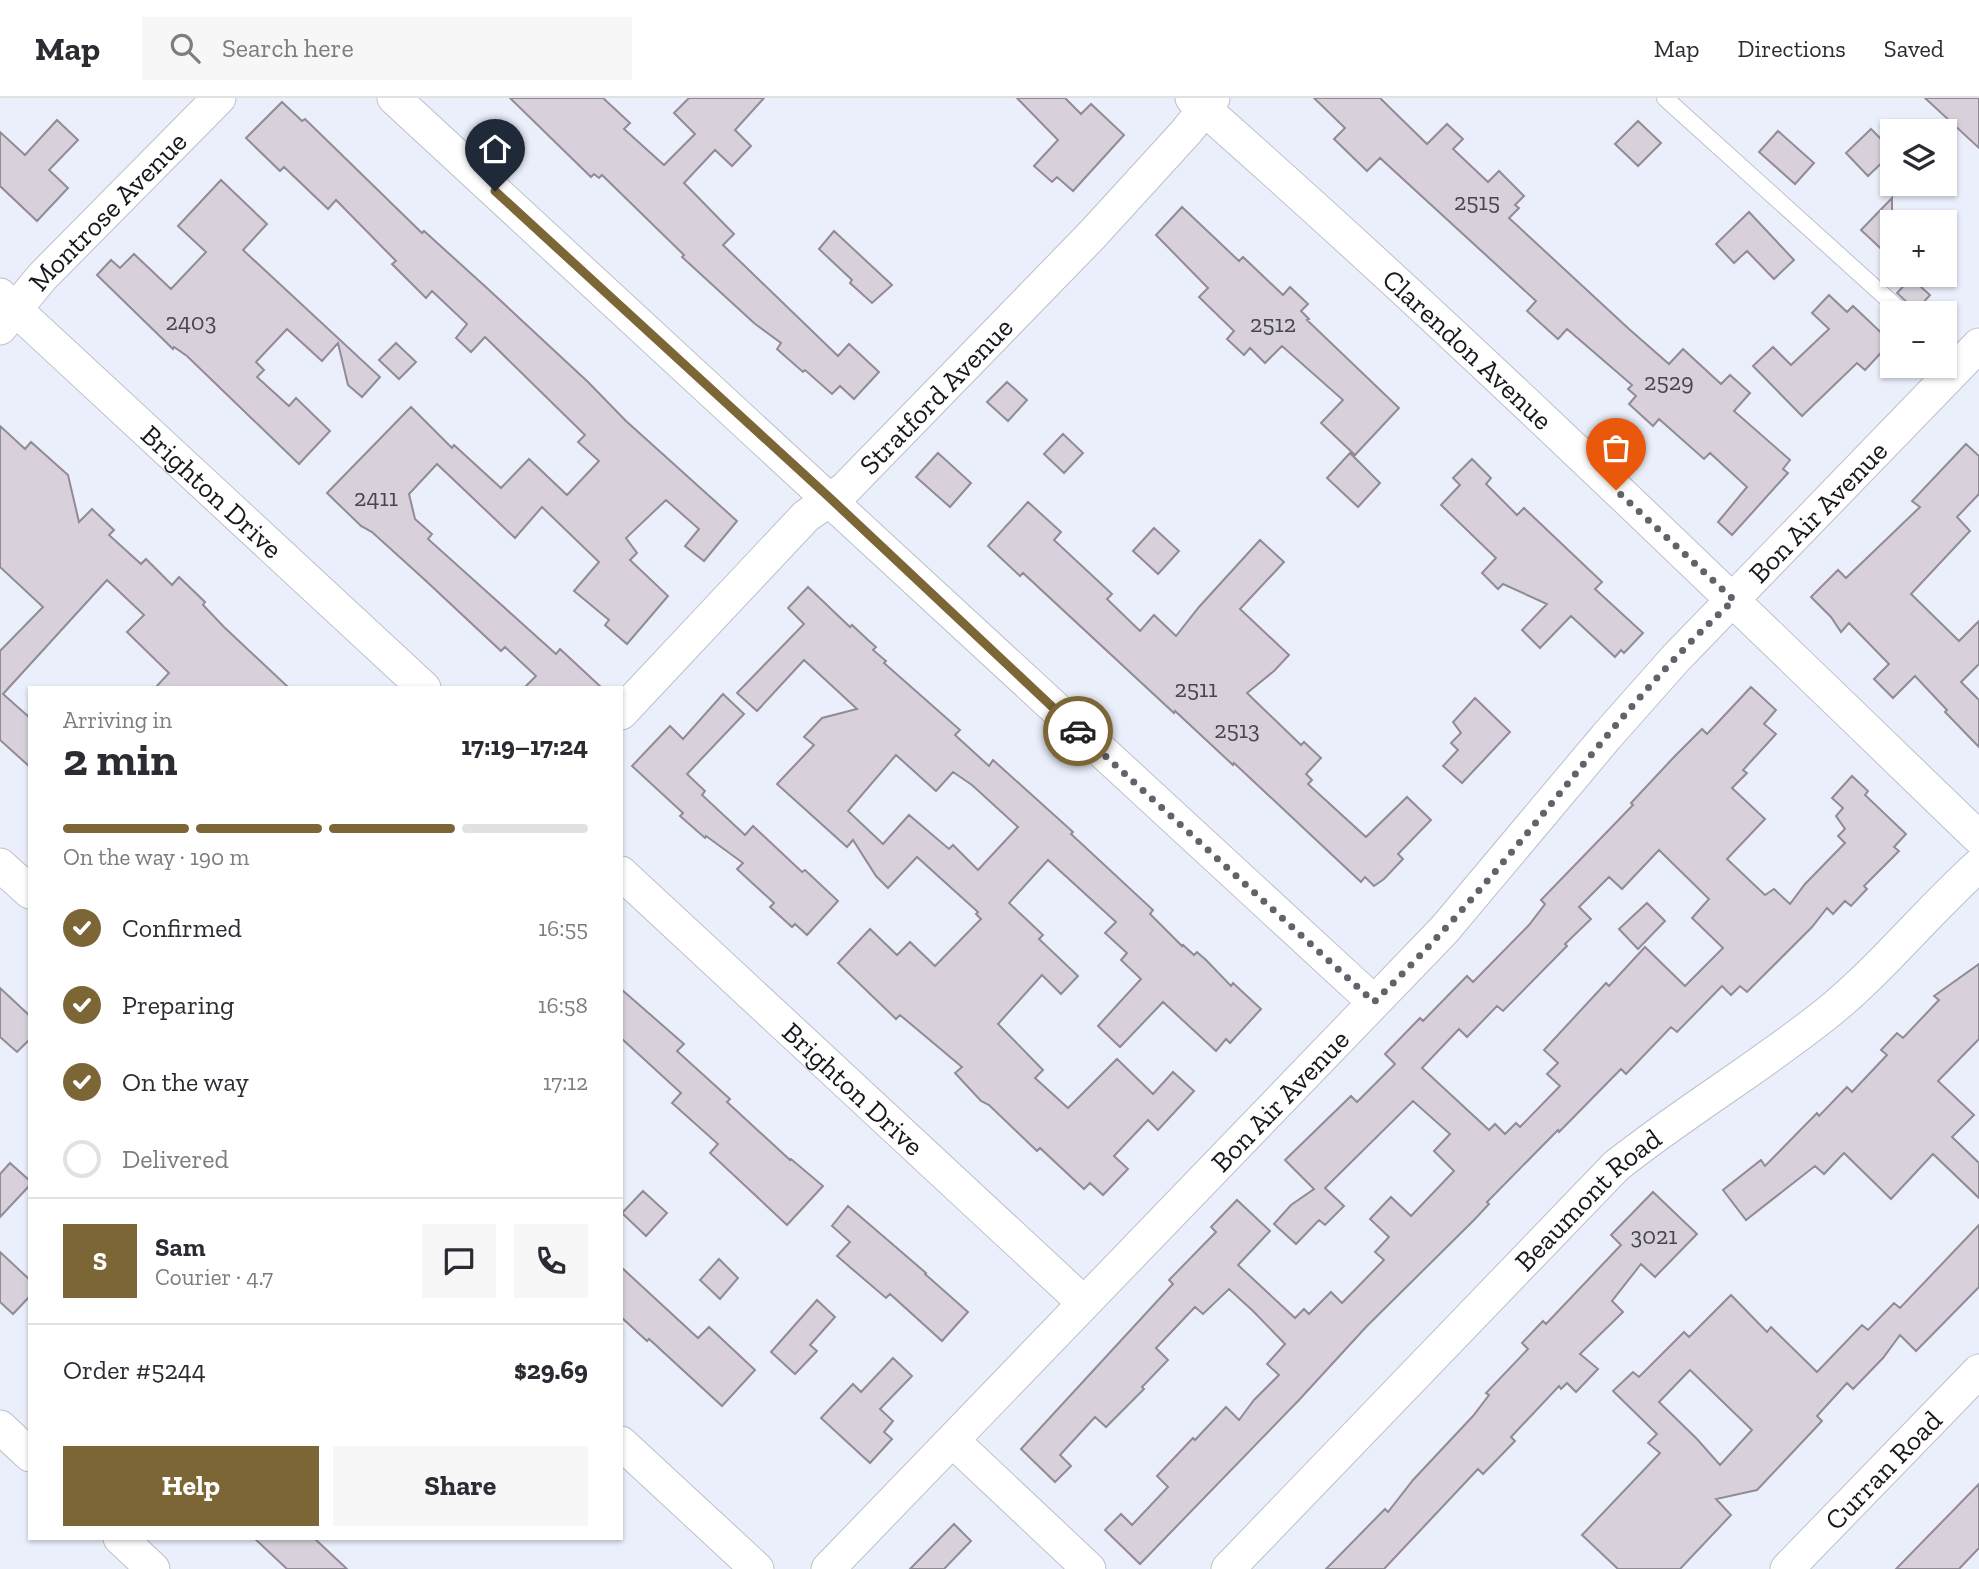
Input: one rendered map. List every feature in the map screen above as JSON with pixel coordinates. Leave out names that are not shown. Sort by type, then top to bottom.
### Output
[{"type":"street","name":"Montrose Avenue","points":[[5,311],[219,98]]},
{"type":"street","points":[[394,98],[831,499],[1037,694],[1374,1002]]},
{"type":"street","name":"Stratford Avenue","points":[[623,711],[806,516],[845,489],[1092,235],[1203,102]]},
{"type":"street","name":"Clarendon Avenue","points":[[1203,102],[1734,600],[1979,838]]},
{"type":"street","name":"Brighton Drive","points":[[5,311],[422,686]]},
{"type":"street","name":"Bon Air Avenue","points":[[828,1569],[954,1441],[1468,903],[1606,737],[1676,658],[1734,600],[1961,354]]},
{"type":"street","points":[[0,864],[28,890]]},
{"type":"street","name":"Beaumont Road","points":[[1228,1569],[1616,1166],[1832,1009],[1979,865]]},
{"type":"street","name":"Brighton Drive","points":[[623,875],[1084,1303]]},
{"type":"street","name":"Curran Road","points":[[1787,1569],[1979,1371]]},
{"type":"street","points":[[0,1427],[28,1453]]},
{"type":"street","points":[[954,1441],[1089,1569]]},
{"type":"street","points":[[623,1445],[757,1569]]},
{"type":"street","points":[[122,1540],[153,1569]]},
{"type":"lane","points":[[1665,98],[1890,301]]},
{"type":"building","points":[[510,98],[603,98],[630,123],[624,129],[664,165],[695,134],[674,113],[689,98],[764,98],[735,130],[751,146],[732,166],[715,150],[684,183],[734,234],[723,245],[838,356],[849,344],[879,372],[854,399],[840,386],[832,394],[777,349],[781,343],[754,323],[682,257],[684,255],[602,175],[599,178],[594,174],[591,177]]},
{"type":"building","points":[[1017,98],[1065,98],[1081,114],[1091,104],[1124,135],[1073,191],[1057,177],[1052,182],[1034,166],[1058,140]]},
{"type":"building","points":[[1314,98],[1380,98],[1427,144],[1447,124],[1463,139],[1453,149],[1488,182],[1499,171],[1524,196],[1515,205],[1519,208],[1509,218],[1629,329],[1669,364],[1683,349],[1721,384],[1730,375],[1750,393],[1734,411],[1790,460],[1783,469],[1788,473],[1732,535],[1718,522],[1747,487],[1710,453],[1704,459],[1659,419],[1653,426],[1629,404],[1636,396],[1628,389],[1632,385],[1567,329],[1558,339],[1527,311],[1536,301],[1380,158],[1367,171],[1334,139],[1345,128]]},
{"type":"building","points":[[1925,98],[1979,98],[1979,148],[1957,128],[1957,119],[1948,119]]},
{"type":"building","points":[[282,102],[302,121],[305,119],[422,233],[424,231],[488,289],[626,421],[737,521],[704,561],[685,546],[699,529],[666,500],[626,538],[637,553],[630,560],[668,596],[627,644],[605,625],[609,620],[574,591],[599,562],[542,507],[515,538],[437,464],[409,494],[415,519],[432,534],[428,539],[556,654],[560,649],[600,686],[526,686],[536,676],[505,647],[501,651],[327,493],[411,407],[452,448],[454,445],[501,488],[529,459],[567,495],[599,461],[578,442],[585,435],[485,337],[471,352],[456,338],[467,324],[432,291],[426,298],[392,264],[396,261],[336,200],[328,209],[284,167],[280,171],[246,138]]},
{"type":"building","points":[[57,120],[78,140],[49,170],[68,188],[37,221],[0,186],[0,132],[25,155]]},
{"type":"building","points":[[1638,121],[1661,143],[1638,166],[1615,144]]},
{"type":"building","points":[[1871,129],[1880,138],[1880,164],[1868,176],[1846,153]]},
{"type":"building","points":[[1778,131],[1814,163],[1795,184],[1759,152]]},
{"type":"building","points":[[221,180],[267,224],[243,250],[380,377],[362,397],[348,385],[338,343],[322,361],[287,329],[256,362],[264,370],[257,377],[289,406],[296,398],[330,431],[299,464],[187,356],[174,347],[173,349],[97,275],[111,260],[120,268],[134,254],[171,289],[206,252],[178,226]]},
{"type":"building","points":[[1892,198],[1892,210],[1880,210]]},
{"type":"building","points":[[1182,207],[1239,261],[1243,257],[1283,295],[1290,287],[1308,304],[1301,311],[1309,319],[1307,320],[1399,408],[1355,455],[1321,423],[1343,400],[1282,346],[1265,363],[1250,348],[1244,355],[1227,339],[1234,331],[1199,297],[1208,288],[1156,235]]},
{"type":"building","points":[[1880,210],[1880,248],[1861,230]]},
{"type":"building","points":[[1749,212],[1794,260],[1774,279],[1747,251],[1734,263],[1716,244]]},
{"type":"building","points":[[834,231],[892,285],[872,303],[819,249]]},
{"type":"building","points":[[1903,287],[1921,287],[1930,295],[1925,301],[1906,301],[1897,293]]},
{"type":"building","points":[[1829,295],[1847,312],[1853,306],[1880,332],[1880,354],[1865,370],[1857,363],[1802,416],[1753,366],[1773,347],[1791,365],[1829,329],[1812,313]]},
{"type":"building","points":[[396,343],[416,362],[399,379],[379,360]]},
{"type":"building","points":[[1007,382],[1027,400],[1008,421],[987,402]]},
{"type":"building","points":[[0,426],[25,449],[31,442],[68,475],[79,522],[92,509],[114,530],[109,535],[141,564],[146,559],[172,585],[179,577],[205,602],[203,605],[224,627],[287,686],[157,686],[169,673],[127,632],[144,615],[107,580],[3,694],[28,716],[28,765],[0,740],[0,651],[43,607],[0,567]]},
{"type":"building","points":[[1063,434],[1083,453],[1064,473],[1044,454]]},
{"type":"building","points":[[1966,444],[1979,456],[1979,494],[1957,517],[1970,531],[1911,594],[1959,641],[1979,621],[1979,664],[1961,682],[1979,700],[1979,747],[1915,676],[1893,698],[1874,679],[1889,664],[1849,623],[1841,632],[1831,617],[1811,597],[1838,570],[1846,578],[1920,507],[1912,501]]},
{"type":"building","points":[[938,453],[971,483],[950,507],[916,477]]},
{"type":"building","points":[[1350,453],[1380,483],[1358,507],[1327,478]]},
{"type":"building","points":[[1472,459],[1491,478],[1486,484],[1517,515],[1524,508],[1602,582],[1595,589],[1643,633],[1624,653],[1621,650],[1615,657],[1571,616],[1540,648],[1522,630],[1547,604],[1503,584],[1498,589],[1482,573],[1496,558],[1441,505],[1460,485],[1453,478]]},
{"type":"building","points":[[1028,502],[1061,532],[1054,540],[1112,594],[1107,599],[1140,631],[1154,615],[1176,636],[1260,540],[1284,562],[1240,609],[1289,655],[1247,693],[1301,745],[1304,742],[1321,758],[1306,774],[1312,780],[1308,784],[1366,837],[1407,797],[1431,820],[1398,854],[1403,859],[1384,879],[1374,886],[1365,877],[1361,882],[1234,763],[1233,765],[1175,711],[1174,713],[1023,573],[1020,576],[988,546]]},
{"type":"building","points":[[1154,528],[1179,551],[1158,574],[1133,551]]},
{"type":"building","points":[[808,587],[850,627],[852,625],[876,647],[873,650],[886,661],[884,663],[960,730],[955,735],[989,766],[993,760],[1073,832],[1071,834],[1153,910],[1150,914],[1182,946],[1194,955],[1197,952],[1231,986],[1233,983],[1261,1009],[1230,1043],[1226,1039],[1216,1051],[1163,1002],[1120,1047],[1098,1026],[1141,979],[1121,960],[1127,953],[1105,933],[1116,922],[1048,860],[1009,903],[1043,935],[1039,939],[1078,976],[1061,994],[1042,975],[998,1024],[1043,1070],[1035,1078],[1068,1108],[1117,1059],[1153,1094],[1173,1072],[1194,1091],[1158,1130],[1148,1120],[1114,1156],[1128,1169],[1103,1195],[1090,1183],[1084,1189],[1040,1148],[1037,1151],[989,1105],[981,1101],[955,1073],[962,1067],[900,1015],[896,1019],[838,963],[870,929],[897,955],[910,942],[935,966],[981,919],[976,914],[978,912],[917,857],[888,888],[876,876],[853,840],[847,847],[777,784],[814,745],[804,737],[822,718],[857,709],[804,660],[757,711],[737,693],[804,624],[788,608]],"holes":[[[896,755],[936,791],[953,772],[972,785],[1018,827],[978,870],[953,845],[949,849],[909,815],[883,844],[848,811]]]},
{"type":"building","points":[[1751,687],[1776,710],[1764,724],[1776,734],[1743,770],[1747,773],[1732,788],[1765,819],[1727,859],[1765,895],[1774,889],[1790,904],[1805,884],[1845,843],[1838,836],[1845,829],[1836,816],[1843,808],[1832,798],[1852,776],[1868,791],[1865,795],[1906,834],[1894,847],[1899,851],[1864,886],[1867,889],[1851,906],[1845,901],[1833,914],[1827,908],[1812,927],[1747,992],[1740,986],[1731,995],[1722,986],[1677,1032],[1671,1027],[1626,1074],[1621,1069],[1487,1202],[1489,1204],[1474,1220],[1366,1327],[1140,1564],[1105,1530],[1121,1514],[1132,1525],[1168,1487],[1157,1476],[1193,1438],[1195,1440],[1226,1407],[1239,1420],[1279,1375],[1267,1364],[1285,1344],[1253,1311],[1229,1289],[1203,1314],[1195,1307],[1156,1348],[1168,1360],[1142,1387],[1144,1389],[1106,1427],[1095,1417],[1060,1455],[1071,1466],[1055,1482],[1021,1449],[1173,1284],[1169,1280],[1216,1232],[1211,1227],[1237,1200],[1270,1231],[1238,1265],[1295,1318],[1304,1309],[1309,1314],[1331,1292],[1342,1303],[1384,1260],[1375,1252],[1389,1237],[1370,1219],[1391,1197],[1411,1216],[1454,1171],[1434,1151],[1450,1134],[1413,1101],[1325,1188],[1344,1206],[1325,1225],[1319,1220],[1296,1244],[1274,1224],[1291,1205],[1314,1189],[1285,1160],[1351,1096],[1357,1102],[1395,1064],[1385,1054],[1420,1018],[1423,1021],[1467,976],[1473,982],[1529,925],[1545,904],[1541,900],[1633,805],[1631,803],[1674,757],[1702,729],[1707,734]],"holes":[[[1659,850],[1709,899],[1692,918],[1723,948],[1685,986],[1645,947],[1609,986],[1606,983],[1544,1050],[1558,1063],[1547,1074],[1560,1086],[1520,1127],[1516,1123],[1505,1134],[1495,1124],[1489,1130],[1422,1068],[1459,1029],[1467,1037],[1497,1006],[1503,1011],[1567,946],[1565,944],[1591,919],[1579,907],[1609,877],[1622,889]]]},
{"type":"building","points":[[723,694],[744,714],[687,774],[705,791],[702,795],[745,835],[753,826],[838,901],[807,935],[795,924],[792,927],[770,907],[774,903],[737,869],[743,863],[706,836],[705,838],[680,816],[683,813],[632,766],[670,726],[683,739]]},
{"type":"building","points":[[1475,698],[1510,732],[1462,783],[1443,766],[1458,750],[1451,743],[1461,733],[1453,722]]},
{"type":"building","points":[[1647,903],[1665,921],[1638,949],[1619,929]]},
{"type":"building","points":[[1979,964],[1979,1039],[1938,1081],[1974,1115],[1952,1137],[1979,1163],[1979,1198],[1933,1154],[1891,1199],[1844,1153],[1824,1174],[1815,1166],[1746,1220],[1723,1190],[1761,1160],[1765,1166],[1847,1087],[1852,1092],[1887,1055],[1881,1050],[1897,1033],[1903,1038],[1939,1000],[1934,996]]},
{"type":"building","points":[[0,988],[28,1014],[28,1041],[17,1052],[0,1037]]},
{"type":"building","points":[[623,991],[684,1044],[677,1051],[730,1099],[727,1102],[790,1160],[823,1186],[787,1225],[710,1153],[718,1144],[672,1103],[681,1093],[623,1040]]},
{"type":"building","points":[[10,1163],[28,1179],[28,1187],[0,1217],[0,1174]]},
{"type":"building","points":[[643,1191],[667,1213],[646,1236],[623,1212]]},
{"type":"building","points":[[1653,1192],[1697,1234],[1655,1277],[1641,1264],[1612,1301],[1623,1312],[1580,1354],[1598,1369],[1576,1392],[1567,1383],[1561,1389],[1559,1386],[1511,1437],[1515,1441],[1483,1474],[1478,1469],[1384,1569],[1326,1569],[1385,1509],[1388,1512],[1413,1480],[1473,1416],[1489,1395],[1486,1393],[1528,1349],[1522,1343],[1543,1321],[1546,1324],[1621,1245],[1611,1235]]},
{"type":"building","points":[[848,1206],[968,1312],[942,1341],[890,1294],[886,1298],[837,1256],[850,1242],[832,1226]]},
{"type":"building","points":[[1979,1225],[1979,1287],[1916,1351],[1900,1335],[1883,1358],[1853,1389],[1847,1383],[1817,1416],[1822,1421],[1757,1490],[1716,1499],[1731,1515],[1680,1569],[1618,1569],[1582,1535],[1660,1453],[1648,1443],[1657,1434],[1613,1391],[1633,1372],[1639,1377],[1684,1332],[1689,1337],[1731,1295],[1767,1332],[1771,1327],[1817,1372],[1862,1325],[1868,1330],[1894,1303],[1900,1308]],"holes":[[[1690,1370],[1752,1430],[1720,1465],[1659,1402]]]},
{"type":"building","points":[[0,1252],[28,1278],[28,1298],[13,1314],[0,1302]]},
{"type":"building","points":[[719,1259],[738,1278],[720,1299],[700,1280]]},
{"type":"building","points":[[623,1269],[698,1338],[709,1327],[755,1370],[722,1406],[649,1339],[647,1341],[623,1319]]},
{"type":"building","points":[[817,1300],[835,1317],[810,1345],[817,1351],[795,1374],[771,1352]]},
{"type":"building","points":[[893,1358],[912,1376],[880,1409],[893,1421],[884,1432],[892,1439],[870,1463],[821,1418],[853,1384],[861,1392]]},
{"type":"building","points":[[1979,1484],[1979,1548],[1959,1569],[1896,1569]]},
{"type":"building","points":[[954,1524],[971,1541],[944,1569],[910,1569]]},
{"type":"building","points":[[256,1540],[316,1540],[347,1569],[287,1569]]},
{"type":"way so far","points":[[1078,731],[1374,1002],[1444,930],[1676,658],[1734,600],[1616,490]]},
{"type":"route","points":[[495,191],[831,499],[1078,731]]}]
